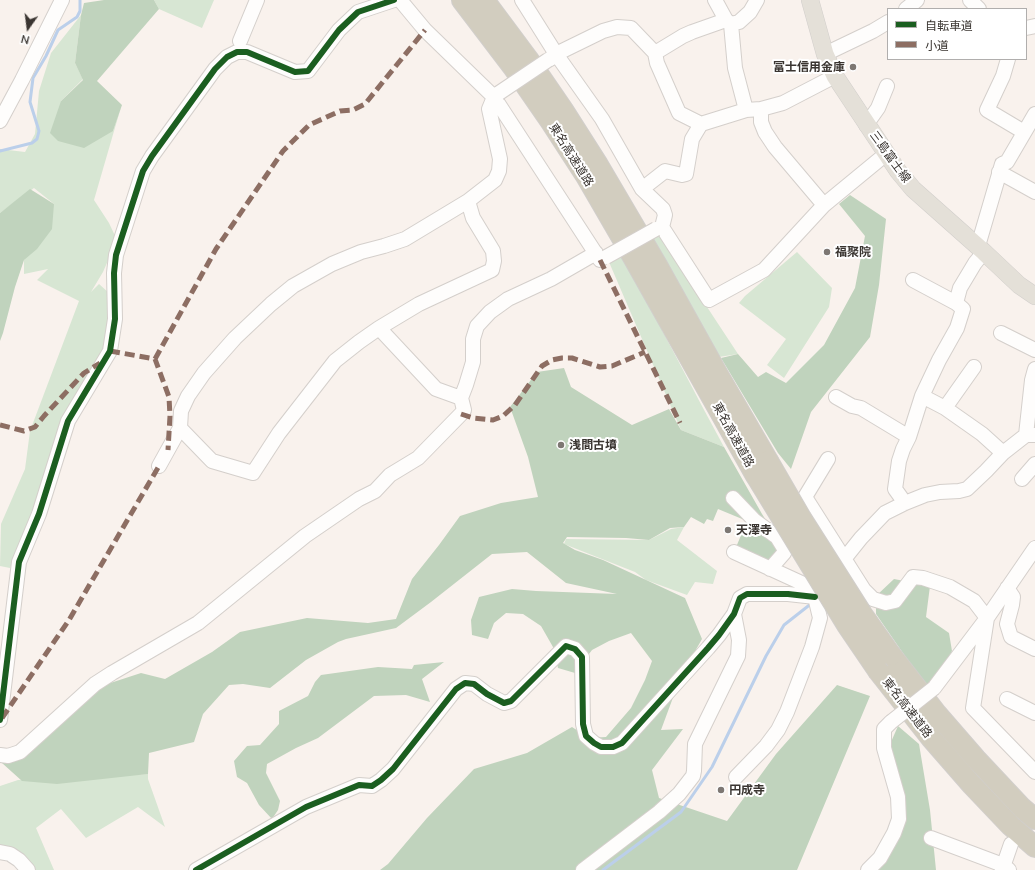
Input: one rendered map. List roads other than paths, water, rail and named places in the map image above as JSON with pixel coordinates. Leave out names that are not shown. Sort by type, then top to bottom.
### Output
[{"type":"highway","name":"東名高速道路","points":[[462,0],[513,67],[586,176],[637,264],[762,468],[847,625],[879,672],[931,738],[1010,825],[1035,847]]},
{"type":"highway","name":"東名高速道路","points":[[484,0],[537,72],[598,165],[658,267],[717,373],[762,468],[798,512],[862,614],[891,655],[936,713],[976,759],[1035,820]]},
{"type":"main road","name":"三島富士線","points":[[810,0],[825,54],[835,76],[866,125],[898,171],[913,189],[1019,285],[1035,296]]},
{"type":"street","points":[[0,121],[62,0]]},
{"type":"street","points":[[240,40],[257,0]]},
{"type":"street","points":[[0,720],[19,562],[39,514],[68,421],[110,351],[115,319],[114,273],[116,255],[143,171],[152,156],[215,69],[227,57],[237,52],[247,52],[295,72],[308,71],[339,30],[358,12],[394,0]]},
{"type":"street","points":[[400,0],[425,30],[496,95],[601,255]]},
{"type":"street","points":[[0,755],[8,756],[20,752],[94,684],[198,623],[305,536],[359,499],[375,491],[390,475],[418,458],[464,410],[462,398],[473,362],[473,339],[477,326],[490,312],[508,299],[659,228],[665,215],[663,209],[642,189],[602,119],[552,57],[522,0]]},
{"type":"street","points":[[715,0],[728,22],[735,68],[746,110]]},
{"type":"street","points":[[655,53],[683,36],[728,22],[738,22],[750,12],[757,0]]},
{"type":"street","points":[[907,8],[917,0]]},
{"type":"street","points":[[970,0],[978,8]]},
{"type":"street","points":[[825,54],[874,31],[887,23]]},
{"type":"street","points":[[159,466],[180,428],[181,411],[188,396],[204,373],[235,338],[271,304],[293,286],[332,264],[361,252],[405,239],[468,201],[494,180],[499,170],[500,159],[489,109],[496,95],[552,57],[603,32],[617,27],[632,28],[655,53],[657,63],[678,113],[701,124]]},
{"type":"street","points":[[1008,60],[1003,76],[986,110],[1022,131]]},
{"type":"street","points":[[642,189],[665,171],[682,175],[686,174],[692,139],[701,124],[746,110],[760,109],[783,103],[835,76]]},
{"type":"street","points":[[866,125],[878,108],[887,86]]},
{"type":"street","points":[[760,109],[761,122],[765,132],[775,147],[824,205]]},
{"type":"street","points":[[956,303],[960,288],[975,263],[981,249],[1003,168],[1022,131],[1035,114]]},
{"type":"street","points":[[659,228],[709,300],[764,270],[824,205],[886,154]]},
{"type":"street","points":[[1003,168],[1035,192]]},
{"type":"street","points":[[180,428],[212,461],[253,473],[279,433],[335,361],[379,328],[419,304],[492,270],[494,261],[493,251],[473,218],[468,201]]},
{"type":"street","points":[[904,503],[895,489],[903,449],[909,437],[922,396],[939,360],[957,328],[964,309],[956,303],[913,280]]},
{"type":"street","points":[[379,328],[436,389],[462,398]]},
{"type":"street","points":[[1001,333],[1035,350]]},
{"type":"street","points":[[945,408],[974,367]]},
{"type":"street","points":[[736,777],[766,746],[778,730],[787,712],[812,647],[820,618],[817,594],[838,563],[845,558],[861,538],[885,513],[904,503],[925,495],[967,489],[1003,453],[1030,435],[1032,380],[1035,369]]},
{"type":"street","points":[[922,396],[945,408],[982,434],[1003,453]]},
{"type":"street","points":[[836,397],[852,406],[861,408],[909,437]]},
{"type":"street","points":[[828,459],[805,497],[864,590],[873,599],[886,603],[895,601],[913,577],[923,578],[950,586],[974,601],[987,618],[973,708],[1035,772]]},
{"type":"street","points":[[1022,479],[1035,464]]},
{"type":"street","points":[[733,498],[755,521],[777,537],[785,550],[770,569]]},
{"type":"street","points":[[868,870],[880,858],[894,833],[899,819],[898,797],[884,748],[884,729],[934,688],[987,618],[1035,548]]},
{"type":"street","points":[[734,552],[817,594]]},
{"type":"street","points":[[1007,588],[1013,597],[1007,624],[1010,637],[1035,649]]},
{"type":"street","points":[[196,870],[306,806],[359,785],[372,786],[381,780],[393,769],[456,689],[465,683],[474,684],[487,694],[504,702],[511,701],[566,646],[575,649],[582,657],[583,724],[586,736],[601,747],[614,747],[622,743],[719,635],[734,614],[740,598],[748,594],[817,594]]},
{"type":"street","points":[[583,870],[660,812],[679,794],[693,776],[695,744],[738,656],[739,640],[734,614]]},
{"type":"street","points":[[1007,699],[1035,713]]},
{"type":"street","points":[[931,838],[1005,868],[1011,844]]},
{"type":"street","points":[[0,852],[10,854],[19,860],[28,870]]},
{"type":"waterway","points":[[0,151],[32,143],[37,139],[39,131],[30,102],[33,78],[46,56],[58,30],[77,17],[80,11],[80,0]]},
{"type":"waterway","points":[[603,870],[681,812],[712,767],[766,656],[784,625],[812,603]]},
{"type":"place","name":"富士信用金庫","points":[[853,67]]},
{"type":"place","name":"福聚院","points":[[827,252]]},
{"type":"place","name":"浅間古墳","points":[[561,445]]},
{"type":"place","name":"天澤寺","points":[[728,530]]},
{"type":"place","name":"円成寺","points":[[721,790]]}]
